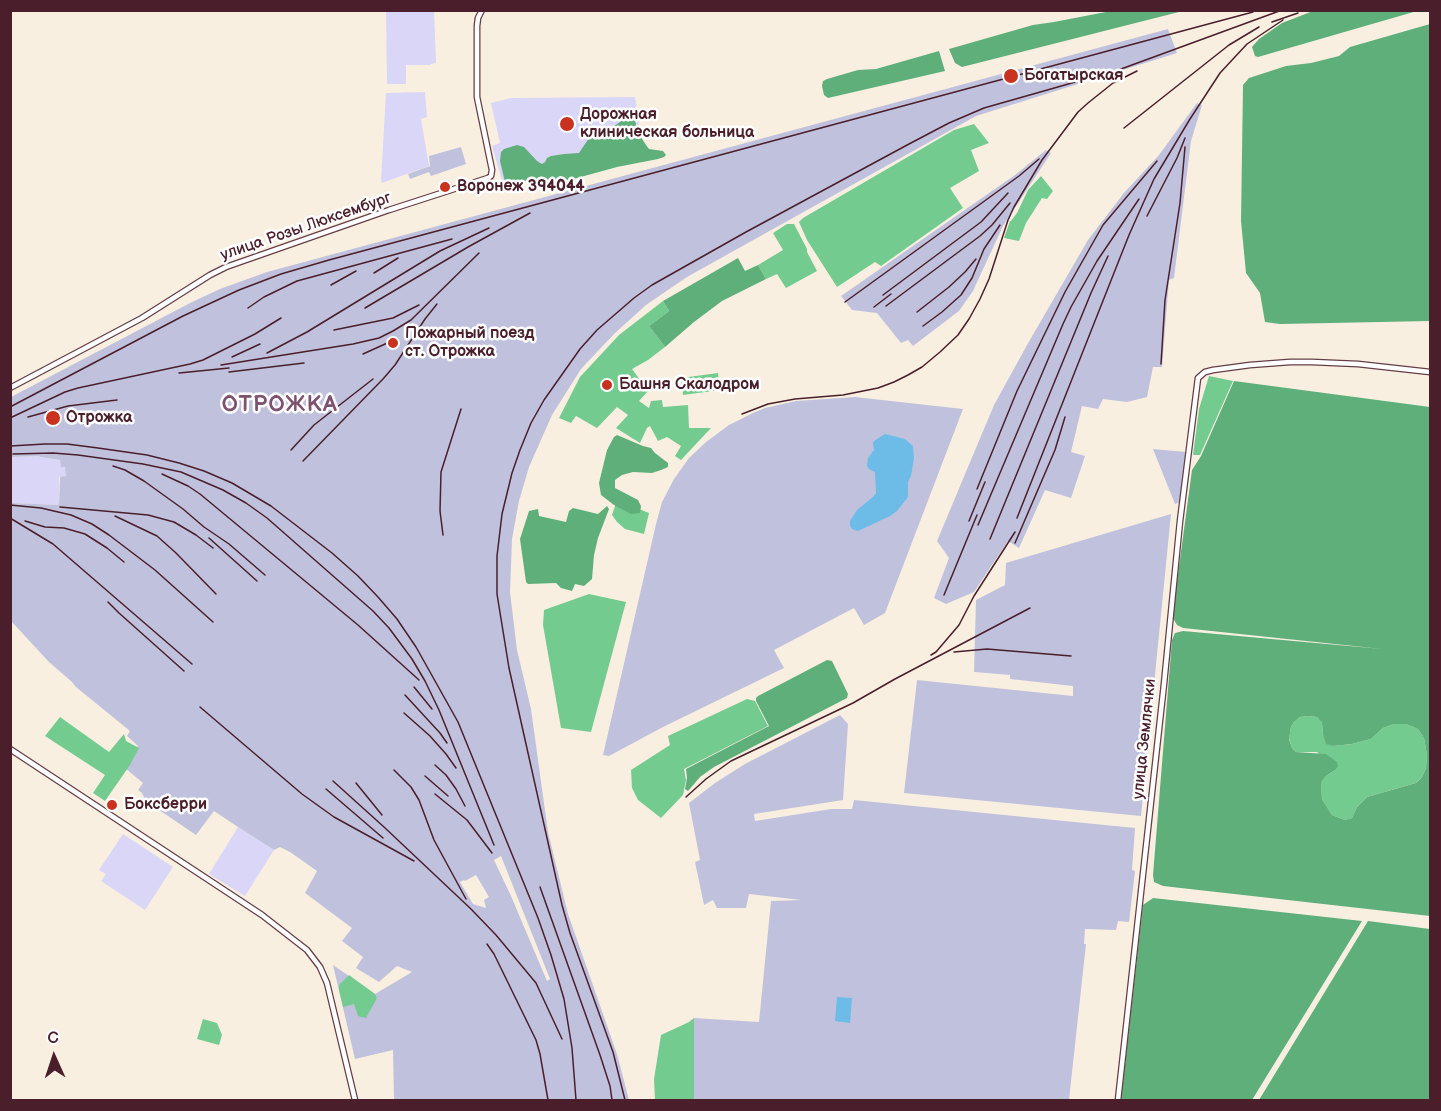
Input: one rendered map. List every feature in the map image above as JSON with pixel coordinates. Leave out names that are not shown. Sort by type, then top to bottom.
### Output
[{"type":"street","name":"улица Розы Люксембург","points":[[10,388],[108,337],[226,267],[491,176],[477,97],[477,26],[482,10]]},
{"type":"street","name":"улица Землячки","points":[[1118,1101],[1179,533],[1198,378],[1213,370],[1290,362],[1349,364],[1431,372]]},
{"type":"street","points":[[10,749],[262,915],[308,950],[320,967],[327,983],[355,1101]]},
{"type":"shaded area","points":[[386,11],[434,11],[436,63],[406,65],[406,84],[387,84]]},
{"type":"shaded area","points":[[1168,29],[1177,53],[976,116],[687,277],[646,305],[615,333],[581,369],[552,415],[529,467],[519,501],[512,539],[510,592],[517,650],[531,709],[548,832],[568,914],[617,1054],[629,1100],[394,1100],[393,1050],[355,1059],[333,965],[375,994],[412,972],[397,966],[379,982],[356,968],[363,957],[342,941],[352,928],[305,893],[317,871],[290,852],[280,847],[274,850],[214,811],[196,835],[146,801],[138,790],[143,783],[125,768],[138,746],[127,736],[130,731],[76,687],[11,621],[11,503],[59,505],[60,477],[66,476],[65,467],[61,467],[60,460],[38,456],[11,457],[11,397],[192,302],[267,272]],"holes":[[[501,856],[550,979],[547,981],[494,860]],[[476,875],[489,897],[484,900],[486,908],[473,904],[460,882]]]},
{"type":"shaded area","points":[[425,92],[427,117],[421,119],[429,166],[382,183],[386,93]]},
{"type":"shaded area","name":"Дорожная клиническая больница","points":[[635,97],[642,145],[503,184],[492,146],[500,143],[491,103],[511,98]]},
{"type":"shaded area","points":[[1197,103],[1202,105],[1191,141],[1174,278],[1169,280],[1162,367],[1153,367],[1147,397],[1127,402],[1103,399],[1098,409],[1082,406],[1071,452],[1085,456],[1071,498],[1045,490],[1019,548],[1008,541],[974,592],[946,604],[934,598],[949,558],[937,541],[994,405],[1088,240],[1124,193],[1159,155]]},
{"type":"shaded area","points":[[461,147],[466,164],[431,176],[429,172],[410,179],[408,174],[430,166],[429,156]]},
{"type":"shaded area","points":[[1046,150],[1051,153],[1003,226],[973,291],[959,311],[913,346],[908,340],[901,343],[877,313],[852,310],[841,296],[1015,175]]},
{"type":"shaded area","points":[[855,397],[963,409],[885,613],[864,625],[854,608],[774,650],[784,668],[609,756],[603,755],[656,524],[662,502],[674,479],[689,458],[706,442],[729,425],[753,413],[796,401]]},
{"type":"shaded area","points":[[1153,449],[1186,452],[1180,502],[1175,504]]},
{"type":"shaded area","points":[[38,456],[61,460],[66,467],[66,477],[59,477],[59,505],[11,503],[11,457]]},
{"type":"shaded area","points":[[1171,514],[1141,816],[904,793],[917,680],[1073,696],[1073,686],[1010,679],[1010,675],[974,672],[976,600],[1005,585],[1006,563]]},
{"type":"shaded area","points":[[840,715],[848,724],[843,800],[754,814],[755,821],[831,809],[852,809],[854,800],[1135,828],[1132,870],[1135,871],[1129,922],[1118,921],[1116,930],[1085,929],[1084,944],[1086,944],[1069,1100],[694,1100],[694,1018],[759,1022],[771,901],[801,900],[749,894],[746,908],[717,908],[713,900],[704,905],[695,862],[700,860],[689,803],[745,764]]},
{"type":"shaded area","points":[[238,827],[274,850],[245,896],[209,874]]},
{"type":"shaded area","points":[[123,834],[173,867],[145,910],[101,881],[106,874],[99,870]]},
{"type":"green space","points":[[1111,11],[1179,12],[962,67],[955,63],[949,49],[1033,25]]},
{"type":"green space","points":[[1313,11],[1417,11],[1255,56],[1252,47],[1259,39],[1282,23]]},
{"type":"green space","points":[[1430,24],[1430,321],[1280,324],[1265,322],[1260,293],[1246,273],[1241,221],[1243,85],[1249,78],[1286,66],[1339,56],[1350,47]]},
{"type":"green space","points":[[939,51],[945,71],[828,98],[824,95],[822,86],[823,81],[827,79],[858,70],[876,69]]},
{"type":"green space","points":[[630,117],[635,119],[637,131],[649,149],[663,151],[666,155],[664,157],[537,189],[528,180],[509,185],[505,182],[500,161],[501,152],[504,149],[517,145],[524,147],[542,164],[551,156],[579,153],[589,138],[596,133],[612,128]]},
{"type":"green space","points":[[974,124],[989,143],[971,150],[979,171],[950,188],[963,208],[881,266],[875,262],[837,287],[807,240],[799,222],[954,130]]},
{"type":"green space","points":[[1041,176],[1053,191],[1047,199],[1042,198],[1026,223],[1019,241],[1004,238],[1010,221],[1017,213],[1028,190]]},
{"type":"green space","points":[[787,224],[794,224],[817,271],[786,288],[777,274],[766,279],[758,265],[783,250],[773,233]]},
{"type":"green space","points":[[738,258],[745,271],[758,265],[766,279],[722,301],[665,347],[649,326],[669,311],[663,301]]},
{"type":"green space","points":[[663,301],[669,311],[649,326],[665,347],[632,369],[648,391],[639,401],[649,408],[651,401],[662,400],[663,407],[688,405],[689,428],[711,428],[681,460],[675,456],[681,446],[667,437],[658,441],[650,426],[640,443],[616,428],[628,415],[617,407],[597,428],[576,416],[571,423],[559,418],[580,377],[619,335]]},
{"type":"green space","points":[[718,373],[720,390],[683,395],[681,378]]},
{"type":"green space","points":[[1209,376],[1233,381],[1200,455],[1193,455],[1199,409]]},
{"type":"green space","points":[[1234,381],[1430,407],[1430,916],[1163,886],[1154,882],[1172,640],[1175,633],[1183,631],[1382,649],[1183,628],[1177,625],[1174,620],[1174,604],[1192,470],[1201,456]],"holes":[[[1300,717],[1317,717],[1322,723],[1326,744],[1333,746],[1371,739],[1383,728],[1394,724],[1406,724],[1418,729],[1424,738],[1427,755],[1426,768],[1422,777],[1416,783],[1367,797],[1357,807],[1352,818],[1345,820],[1332,815],[1322,799],[1321,783],[1335,770],[1338,766],[1337,762],[1326,754],[1296,752],[1289,739],[1291,727]]]},
{"type":"green space","points":[[617,435],[651,448],[668,463],[668,467],[652,473],[633,472],[615,480],[615,488],[638,500],[641,506],[640,513],[631,514],[601,495],[599,483],[607,450]]},
{"type":"green space","points":[[617,500],[649,513],[644,534],[625,529],[617,522],[612,515]]},
{"type":"green space","points":[[607,506],[609,509],[594,555],[592,579],[584,586],[575,584],[572,591],[561,588],[556,583],[528,584],[526,582],[520,539],[529,511],[538,509],[539,516],[566,522],[569,511],[573,508],[598,514]]},
{"type":"green space","points":[[589,594],[626,602],[591,732],[561,728],[543,625],[544,610]]},
{"type":"green space","points":[[827,660],[832,661],[848,694],[847,698],[714,767],[700,777],[688,791],[685,789],[686,769],[769,726],[756,701],[758,696]]},
{"type":"green space","points":[[747,699],[755,701],[768,726],[684,769],[686,780],[683,795],[661,818],[638,800],[632,788],[631,770],[670,745],[668,736]]},
{"type":"green space","points":[[60,717],[109,752],[124,734],[126,741],[139,748],[105,801],[93,793],[105,775],[45,736]]},
{"type":"green space","points":[[1300,717],[1317,717],[1322,723],[1323,734],[1333,746],[1371,739],[1383,728],[1394,724],[1406,724],[1418,729],[1424,738],[1427,755],[1426,768],[1422,777],[1416,783],[1367,797],[1357,807],[1352,818],[1345,820],[1332,815],[1322,799],[1321,783],[1335,770],[1317,752],[1296,752],[1289,738],[1294,722]]},
{"type":"green space","points":[[1153,898],[1362,921],[1252,1100],[1121,1100],[1143,905]]},
{"type":"green space","points":[[1368,921],[1430,929],[1430,1100],[1259,1100]]},
{"type":"green space","points":[[349,975],[375,994],[377,998],[366,1018],[358,1016],[354,1004],[343,1007],[339,985]]},
{"type":"green space","points":[[694,1018],[694,1100],[655,1100],[654,1079],[661,1035]]},
{"type":"green space","points":[[203,1019],[217,1023],[222,1035],[219,1045],[197,1039]]},
{"type":"water","points":[[885,434],[905,439],[913,446],[914,458],[908,482],[908,497],[890,516],[858,531],[852,529],[850,521],[857,510],[876,493],[875,472],[867,466],[868,458],[874,450],[874,441]]},
{"type":"water","points":[[837,997],[852,998],[850,1023],[835,1021]]},
{"type":"railway","points":[[625,1100],[613,1052],[562,905],[509,668],[497,594],[497,556],[502,514],[520,450],[544,400],[580,349],[597,330],[652,285],[909,144],[984,108],[1121,69],[1282,10]]},
{"type":"railway","points":[[10,407],[183,316],[239,290],[281,274],[1253,12]]},
{"type":"railway","points":[[1272,22],[1298,13]]},
{"type":"railway","points":[[1017,518],[1129,235],[1154,179],[1220,73],[1247,44],[1283,20]]},
{"type":"railway","points":[[1124,128],[1229,45],[1259,27]]},
{"type":"railway","points":[[742,414],[768,404],[843,395],[878,388],[922,367],[940,352],[958,335],[980,299],[989,279],[1008,220],[1042,160],[1078,112],[1113,83],[1137,71]]},
{"type":"railway","points":[[1147,216],[1185,138]]},
{"type":"railway","points":[[1161,364],[1165,300],[1180,203],[1185,147]]},
{"type":"railway","points":[[845,302],[1019,176],[1039,159]]},
{"type":"railway","points":[[977,489],[1017,391],[1065,292],[1103,225],[1157,161]]},
{"type":"railway","points":[[883,295],[981,222],[1008,193]]},
{"type":"railway","points":[[978,525],[1071,307],[1097,261],[1139,199]]},
{"type":"railway","points":[[886,306],[980,236],[1010,203]]},
{"type":"railway","points":[[365,308],[530,213]]},
{"type":"railway","points":[[923,326],[961,295],[972,278],[984,249],[1000,225]]},
{"type":"railway","points":[[267,353],[307,332],[440,251],[489,228]]},
{"type":"railway","points":[[248,308],[264,297],[297,281],[452,239]]},
{"type":"railway","points":[[221,365],[379,338],[411,320],[479,253]]},
{"type":"railway","points":[[990,539],[1108,256]]},
{"type":"railway","points":[[374,273],[398,258]]},
{"type":"railway","points":[[917,312],[949,287],[976,259]]},
{"type":"railway","points":[[331,285],[356,271]]},
{"type":"railway","points":[[874,307],[891,294]]},
{"type":"railway","points":[[303,461],[395,365],[437,304]]},
{"type":"railway","points":[[334,330],[393,318],[419,305]]},
{"type":"railway","points":[[10,418],[78,388],[203,360],[281,318]]},
{"type":"railway","points":[[363,354],[394,340]]},
{"type":"railway","points":[[232,357],[260,344]]},
{"type":"railway","points":[[229,372],[304,363]]},
{"type":"railway","points":[[179,373],[229,368]]},
{"type":"railway","points":[[291,450],[314,425],[373,379]]},
{"type":"railway","points":[[28,417],[68,406],[117,400]]},
{"type":"railway","points":[[443,535],[440,511],[441,472],[461,409]]},
{"type":"railway","points":[[1015,543],[1055,450],[1065,417]]},
{"type":"railway","points":[[10,446],[67,444],[147,455],[204,471],[232,483],[271,506],[332,553],[378,597],[397,619],[416,647],[458,722],[538,918],[564,999],[572,1048],[576,1100]]},
{"type":"railway","points":[[13,454],[78,455],[181,472],[223,490],[267,518],[373,611],[412,659],[439,710],[494,845]]},
{"type":"railway","points":[[113,466],[144,481],[229,544],[265,575]]},
{"type":"railway","points":[[162,474],[200,494],[358,625],[419,680]]},
{"type":"railway","points":[[969,521],[985,482]]},
{"type":"railway","points":[[10,505],[41,508],[71,515],[92,524],[155,570],[213,622]]},
{"type":"railway","points":[[60,507],[148,515],[174,522],[213,548]]},
{"type":"railway","points":[[944,595],[977,515]]},
{"type":"railway","points":[[115,516],[157,536],[216,594]]},
{"type":"railway","points":[[10,518],[53,544],[192,664]]},
{"type":"railway","points":[[25,521],[85,534],[124,562]]},
{"type":"railway","points":[[931,655],[959,625],[974,596],[1015,532]]},
{"type":"railway","points":[[209,538],[257,581]]},
{"type":"railway","points":[[108,602],[184,671]]},
{"type":"railway","points":[[686,797],[731,761],[853,703],[1030,608]]},
{"type":"railway","points":[[954,652],[987,649],[1071,656]]},
{"type":"railway","points":[[414,687],[432,709]]},
{"type":"railway","points":[[405,695],[447,743]]},
{"type":"railway","points":[[200,707],[302,794],[334,817],[414,861]]},
{"type":"railway","points":[[404,713],[430,736],[456,768]]},
{"type":"railway","points":[[435,765],[446,775],[465,806]]},
{"type":"railway","points":[[394,770],[411,787],[419,800],[434,840],[466,899]]},
{"type":"railway","points":[[425,776],[448,796]]},
{"type":"railway","points":[[333,781],[496,935],[536,983],[562,1039]]},
{"type":"railway","points":[[356,783],[382,815]]},
{"type":"railway","points":[[326,789],[383,838]]},
{"type":"railway","points":[[435,794],[467,820],[492,853]]},
{"type":"railway","points":[[540,887],[600,1055],[612,1100]]},
{"type":"railway","points":[[487,944],[536,1040],[548,1100]]},
{"type":"place","name":"Богатырская","points":[[1011,76]]},
{"type":"place","name":"Дорожная клиническая больница","points":[[567,124]]},
{"type":"place","name":"Воронеж 394044","points":[[445,187]]},
{"type":"place","name":"Пожарный поезд ст. Отрожка","points":[[393,343]]},
{"type":"place","name":"Башня Скалодром","points":[[607,385]]},
{"type":"place","name":"Отрожка","points":[[53,418]]},
{"type":"place","name":"Боксберри","points":[[112,805]]},
{"type":"district","name":"ОТРОЖКА","points":[[280,405]]}]
